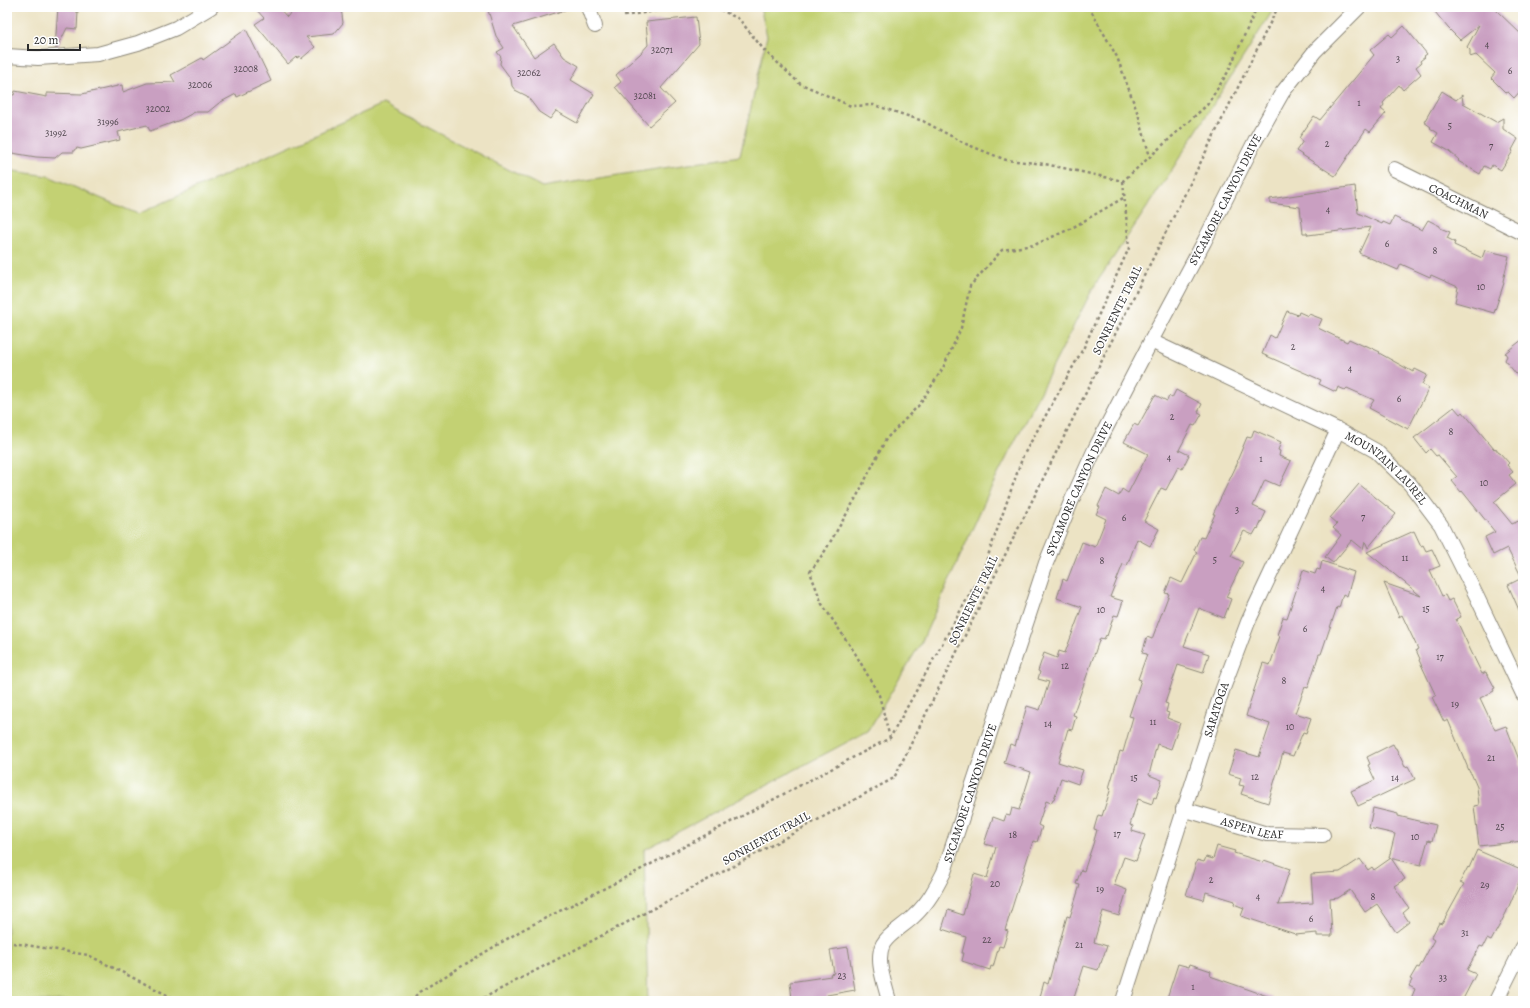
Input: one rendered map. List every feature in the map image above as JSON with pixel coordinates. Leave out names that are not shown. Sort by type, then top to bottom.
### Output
[{"type":"street","points":[[7,56],[38,58],[98,54],[138,43],[176,28],[211,7]]},
{"type":"street","points":[[588,7],[595,26]]},
{"type":"street","name":"SYCAMORE CANYON DRIVE","points":[[889,1001],[881,963],[884,943],[887,938],[924,907],[944,872],[1046,563],[1070,502],[1095,449],[1204,242],[1255,141],[1282,93],[1315,51],[1359,7]]},
{"type":"street","name":"COACHMAN","points":[[1394,169],[1523,233]]},
{"type":"street","name":"MOUNTAIN LAUREL","points":[[1151,342],[1338,430],[1376,451],[1410,484],[1441,525],[1523,694]]},
{"type":"street","name":"SARATOGA","points":[[1123,1001],[1183,809],[1222,692],[1248,622],[1338,430]]},
{"type":"street","name":"ASPEN LEAF","points":[[1183,809],[1267,834],[1323,835]]},
{"type":"street","points":[[1496,1001],[1523,947]]},
{"type":"path","points":[[624,16],[680,7]]},
{"type":"path","points":[[716,7],[739,19],[764,50],[800,82],[851,106],[874,105],[923,121],[966,144],[1006,160],[1045,164],[1123,181]]},
{"type":"path","points":[[1089,7],[1117,57],[1139,117],[1150,157]]},
{"type":"path","points":[[1123,181],[1207,105],[1228,72],[1257,7]]},
{"type":"path","name":"SONRIENTE TRAIL","points":[[478,1001],[730,868],[894,778],[1278,7]]},
{"type":"path","points":[[411,1001],[418,992],[522,930],[615,883],[890,738],[983,570],[1023,456],[1084,347],[1129,248],[1123,181]]},
{"type":"path","points":[[890,738],[879,695],[855,653],[822,604],[810,572],[829,544],[857,496],[886,439],[920,404],[943,368],[961,328],[970,286],[1002,250],[1034,245],[1070,229],[1124,197]]},
{"type":"path","points":[[7,942],[88,955],[179,1001]]},
{"type":"green space","points":[[760,7],[1275,7],[1166,179],[1093,288],[988,494],[922,641],[868,731],[644,850],[648,1001],[7,1001],[7,170],[48,176],[138,214],[383,104],[542,187],[740,156],[767,36]]},
{"type":"building","points":[[58,7],[76,7],[76,12],[78,12],[77,29],[67,28],[57,48],[55,48]]},
{"type":"building","points":[[254,7],[278,7],[287,17],[295,7],[341,7],[343,23],[334,34],[306,37],[315,47],[301,59],[300,56],[297,58],[296,57],[288,64],[255,24],[264,18]]},
{"type":"building","points":[[487,7],[564,7],[565,10],[513,26],[534,57],[554,43],[564,57],[579,66],[571,80],[594,94],[577,123],[556,111],[550,119],[539,112],[527,96],[515,90],[512,86],[511,79],[500,64],[501,57],[497,52],[504,48],[496,36]]},
{"type":"building","points":[[1431,7],[1499,7],[1496,10],[1523,36],[1523,88],[1514,98],[1508,92],[1506,93],[1491,78],[1495,73],[1476,55],[1470,57],[1470,50],[1467,47],[1479,25],[1460,40]]},
{"type":"building","points":[[696,17],[699,44],[661,88],[675,103],[649,126],[615,87],[621,82],[616,75],[648,45],[646,22]]},
{"type":"building","points":[[1404,26],[1427,54],[1420,61],[1421,63],[1416,67],[1421,74],[1403,90],[1399,85],[1383,103],[1384,105],[1381,109],[1386,113],[1370,132],[1366,129],[1335,176],[1296,151],[1303,141],[1299,138],[1314,116],[1320,120],[1374,55],[1370,50],[1389,34],[1392,37]]},
{"type":"building","points":[[246,29],[271,81],[237,97],[236,94],[219,103],[208,112],[195,112],[180,120],[150,131],[147,125],[118,132],[120,140],[81,149],[77,148],[74,152],[62,152],[55,158],[36,157],[12,153],[12,151],[7,150],[7,94],[14,95],[15,91],[47,97],[47,93],[82,94],[122,85],[123,92],[147,83],[175,82],[171,75],[202,58],[203,60]]},
{"type":"building","points":[[1442,91],[1456,100],[1462,95],[1463,103],[1496,122],[1503,118],[1503,129],[1518,139],[1512,150],[1513,151],[1501,170],[1492,165],[1490,169],[1484,166],[1480,174],[1458,161],[1459,160],[1449,151],[1433,142],[1438,133],[1424,122]]},
{"type":"building","points":[[1355,186],[1358,213],[1382,224],[1383,222],[1390,225],[1394,217],[1422,230],[1428,220],[1440,226],[1440,228],[1450,232],[1447,238],[1455,242],[1454,245],[1482,258],[1485,250],[1509,256],[1503,281],[1504,283],[1494,313],[1455,302],[1458,287],[1431,275],[1430,277],[1401,264],[1398,270],[1359,253],[1371,227],[1308,235],[1307,233],[1303,233],[1300,207],[1270,203],[1270,199]]},
{"type":"building","points":[[1287,311],[1298,315],[1299,312],[1308,316],[1309,314],[1322,319],[1318,328],[1347,342],[1349,339],[1364,346],[1365,345],[1380,352],[1379,353],[1413,372],[1415,369],[1427,375],[1422,384],[1429,388],[1408,429],[1369,408],[1374,400],[1347,388],[1345,390],[1338,387],[1336,392],[1319,384],[1321,380],[1262,354],[1270,335],[1275,338]]},
{"type":"building","points":[[1523,339],[1523,383],[1505,360],[1507,356],[1505,353]]},
{"type":"building","points":[[1176,390],[1202,404],[1198,412],[1202,414],[1195,426],[1192,425],[1179,450],[1189,455],[1182,469],[1178,467],[1166,490],[1161,488],[1144,521],[1159,529],[1150,546],[1137,539],[1127,566],[1123,564],[1110,597],[1123,601],[1118,616],[1114,615],[1107,636],[1106,635],[1104,639],[1100,638],[1073,715],[1076,716],[1072,730],[1068,729],[1058,762],[1083,770],[1078,784],[1061,778],[1054,799],[1051,803],[1046,801],[1038,825],[1042,827],[1037,842],[1033,841],[1005,930],[1008,931],[1003,947],[999,946],[993,967],[991,966],[990,970],[962,961],[964,953],[962,953],[966,937],[942,929],[948,910],[963,915],[974,874],[987,878],[996,847],[984,844],[993,817],[1004,821],[1006,815],[1010,816],[1012,808],[1019,810],[1031,772],[1004,763],[1010,744],[1015,746],[1027,706],[1040,710],[1049,682],[1038,679],[1040,672],[1038,671],[1044,653],[1057,658],[1059,651],[1065,653],[1082,607],[1057,598],[1063,579],[1067,581],[1082,542],[1095,547],[1106,519],[1096,514],[1106,489],[1119,496],[1122,489],[1128,493],[1148,454],[1124,442],[1134,424],[1138,426],[1155,395],[1167,401],[1169,396],[1172,398]]},
{"type":"building","points":[[1454,407],[1460,414],[1463,412],[1494,449],[1495,448],[1509,463],[1507,465],[1513,472],[1509,475],[1516,484],[1494,502],[1512,524],[1523,519],[1523,619],[1508,585],[1522,578],[1507,548],[1493,555],[1485,537],[1495,532],[1452,481],[1457,477],[1438,455],[1436,456],[1430,449],[1426,453],[1414,438]]},
{"type":"building","points":[[1254,430],[1281,442],[1278,450],[1280,451],[1279,456],[1291,461],[1279,486],[1265,480],[1253,506],[1266,512],[1258,529],[1257,528],[1253,535],[1244,531],[1231,556],[1243,562],[1226,597],[1231,599],[1224,618],[1199,608],[1184,646],[1209,654],[1203,673],[1178,665],[1165,703],[1168,704],[1166,712],[1169,713],[1167,718],[1180,723],[1171,749],[1157,744],[1149,775],[1162,780],[1156,798],[1154,797],[1152,804],[1138,799],[1130,825],[1133,826],[1132,831],[1145,835],[1136,861],[1124,857],[1114,885],[1127,890],[1119,916],[1103,911],[1094,942],[1107,946],[1098,970],[1084,966],[1073,1001],[1042,1001],[1043,998],[1040,997],[1044,982],[1048,984],[1067,916],[1070,917],[1080,885],[1076,884],[1081,870],[1084,871],[1093,844],[1097,830],[1094,829],[1098,815],[1102,816],[1111,788],[1109,788],[1120,751],[1123,752],[1133,717],[1129,716],[1141,680],[1138,679],[1147,654],[1142,653],[1147,637],[1152,639],[1169,594],[1165,593],[1171,578],[1182,583],[1197,552],[1194,550],[1200,537],[1204,538],[1215,514],[1213,514],[1238,462],[1237,461],[1247,437],[1251,438]]},
{"type":"building","points":[[1359,484],[1396,514],[1368,548],[1365,541],[1363,549],[1352,540],[1333,563],[1325,557],[1341,535],[1333,528],[1337,524],[1330,518]]},
{"type":"building","points":[[1414,531],[1421,546],[1423,545],[1426,551],[1432,549],[1440,566],[1430,570],[1442,596],[1445,595],[1448,601],[1452,599],[1461,617],[1456,619],[1482,674],[1486,672],[1495,688],[1493,689],[1494,691],[1480,698],[1495,730],[1506,726],[1523,770],[1523,841],[1479,846],[1474,806],[1479,805],[1477,787],[1448,720],[1444,722],[1432,697],[1436,696],[1419,660],[1420,659],[1416,650],[1418,649],[1402,615],[1399,617],[1384,583],[1421,596],[1367,552]]},
{"type":"building","points":[[1322,561],[1354,572],[1347,596],[1343,594],[1339,608],[1337,607],[1308,688],[1305,687],[1295,713],[1311,718],[1306,733],[1303,732],[1293,756],[1283,753],[1268,803],[1241,794],[1244,786],[1239,785],[1241,778],[1228,774],[1236,750],[1259,757],[1270,724],[1246,716],[1251,699],[1263,663],[1270,665],[1280,636],[1277,635],[1283,617],[1287,618],[1303,570],[1315,574],[1317,569],[1320,570]]},
{"type":"building","points":[[1393,744],[1405,767],[1408,766],[1415,779],[1358,806],[1351,791],[1375,780],[1368,765],[1370,764],[1367,757]]},
{"type":"building","points":[[1373,808],[1398,814],[1398,816],[1436,825],[1432,841],[1428,840],[1421,865],[1389,858],[1395,834],[1369,828]]},
{"type":"building","points":[[1217,846],[1235,851],[1234,853],[1263,862],[1264,860],[1290,869],[1278,905],[1313,903],[1311,874],[1340,872],[1360,859],[1368,870],[1372,867],[1374,870],[1391,858],[1405,879],[1394,886],[1409,908],[1403,913],[1409,922],[1396,932],[1377,904],[1365,912],[1350,890],[1338,898],[1330,899],[1332,936],[1317,936],[1317,933],[1295,935],[1241,916],[1244,908],[1234,904],[1235,901],[1206,892],[1204,900],[1186,895],[1197,860],[1204,862],[1206,857],[1213,859]]},
{"type":"building","points":[[1477,850],[1523,870],[1506,913],[1491,941],[1487,939],[1483,947],[1480,946],[1467,970],[1476,974],[1462,1001],[1410,1001],[1415,989],[1409,986],[1412,980],[1410,979],[1417,967],[1419,968],[1434,940],[1431,938],[1439,923],[1442,924],[1464,884],[1460,882],[1468,867],[1469,868]]},
{"type":"building","points":[[848,947],[855,990],[827,995],[828,1001],[799,1001],[798,998],[792,999],[790,982],[831,976],[830,974],[834,973],[830,950]]},
{"type":"building","points":[[1178,964],[1189,967],[1190,964],[1211,971],[1210,976],[1273,998],[1272,1001],[1166,1001]]}]
